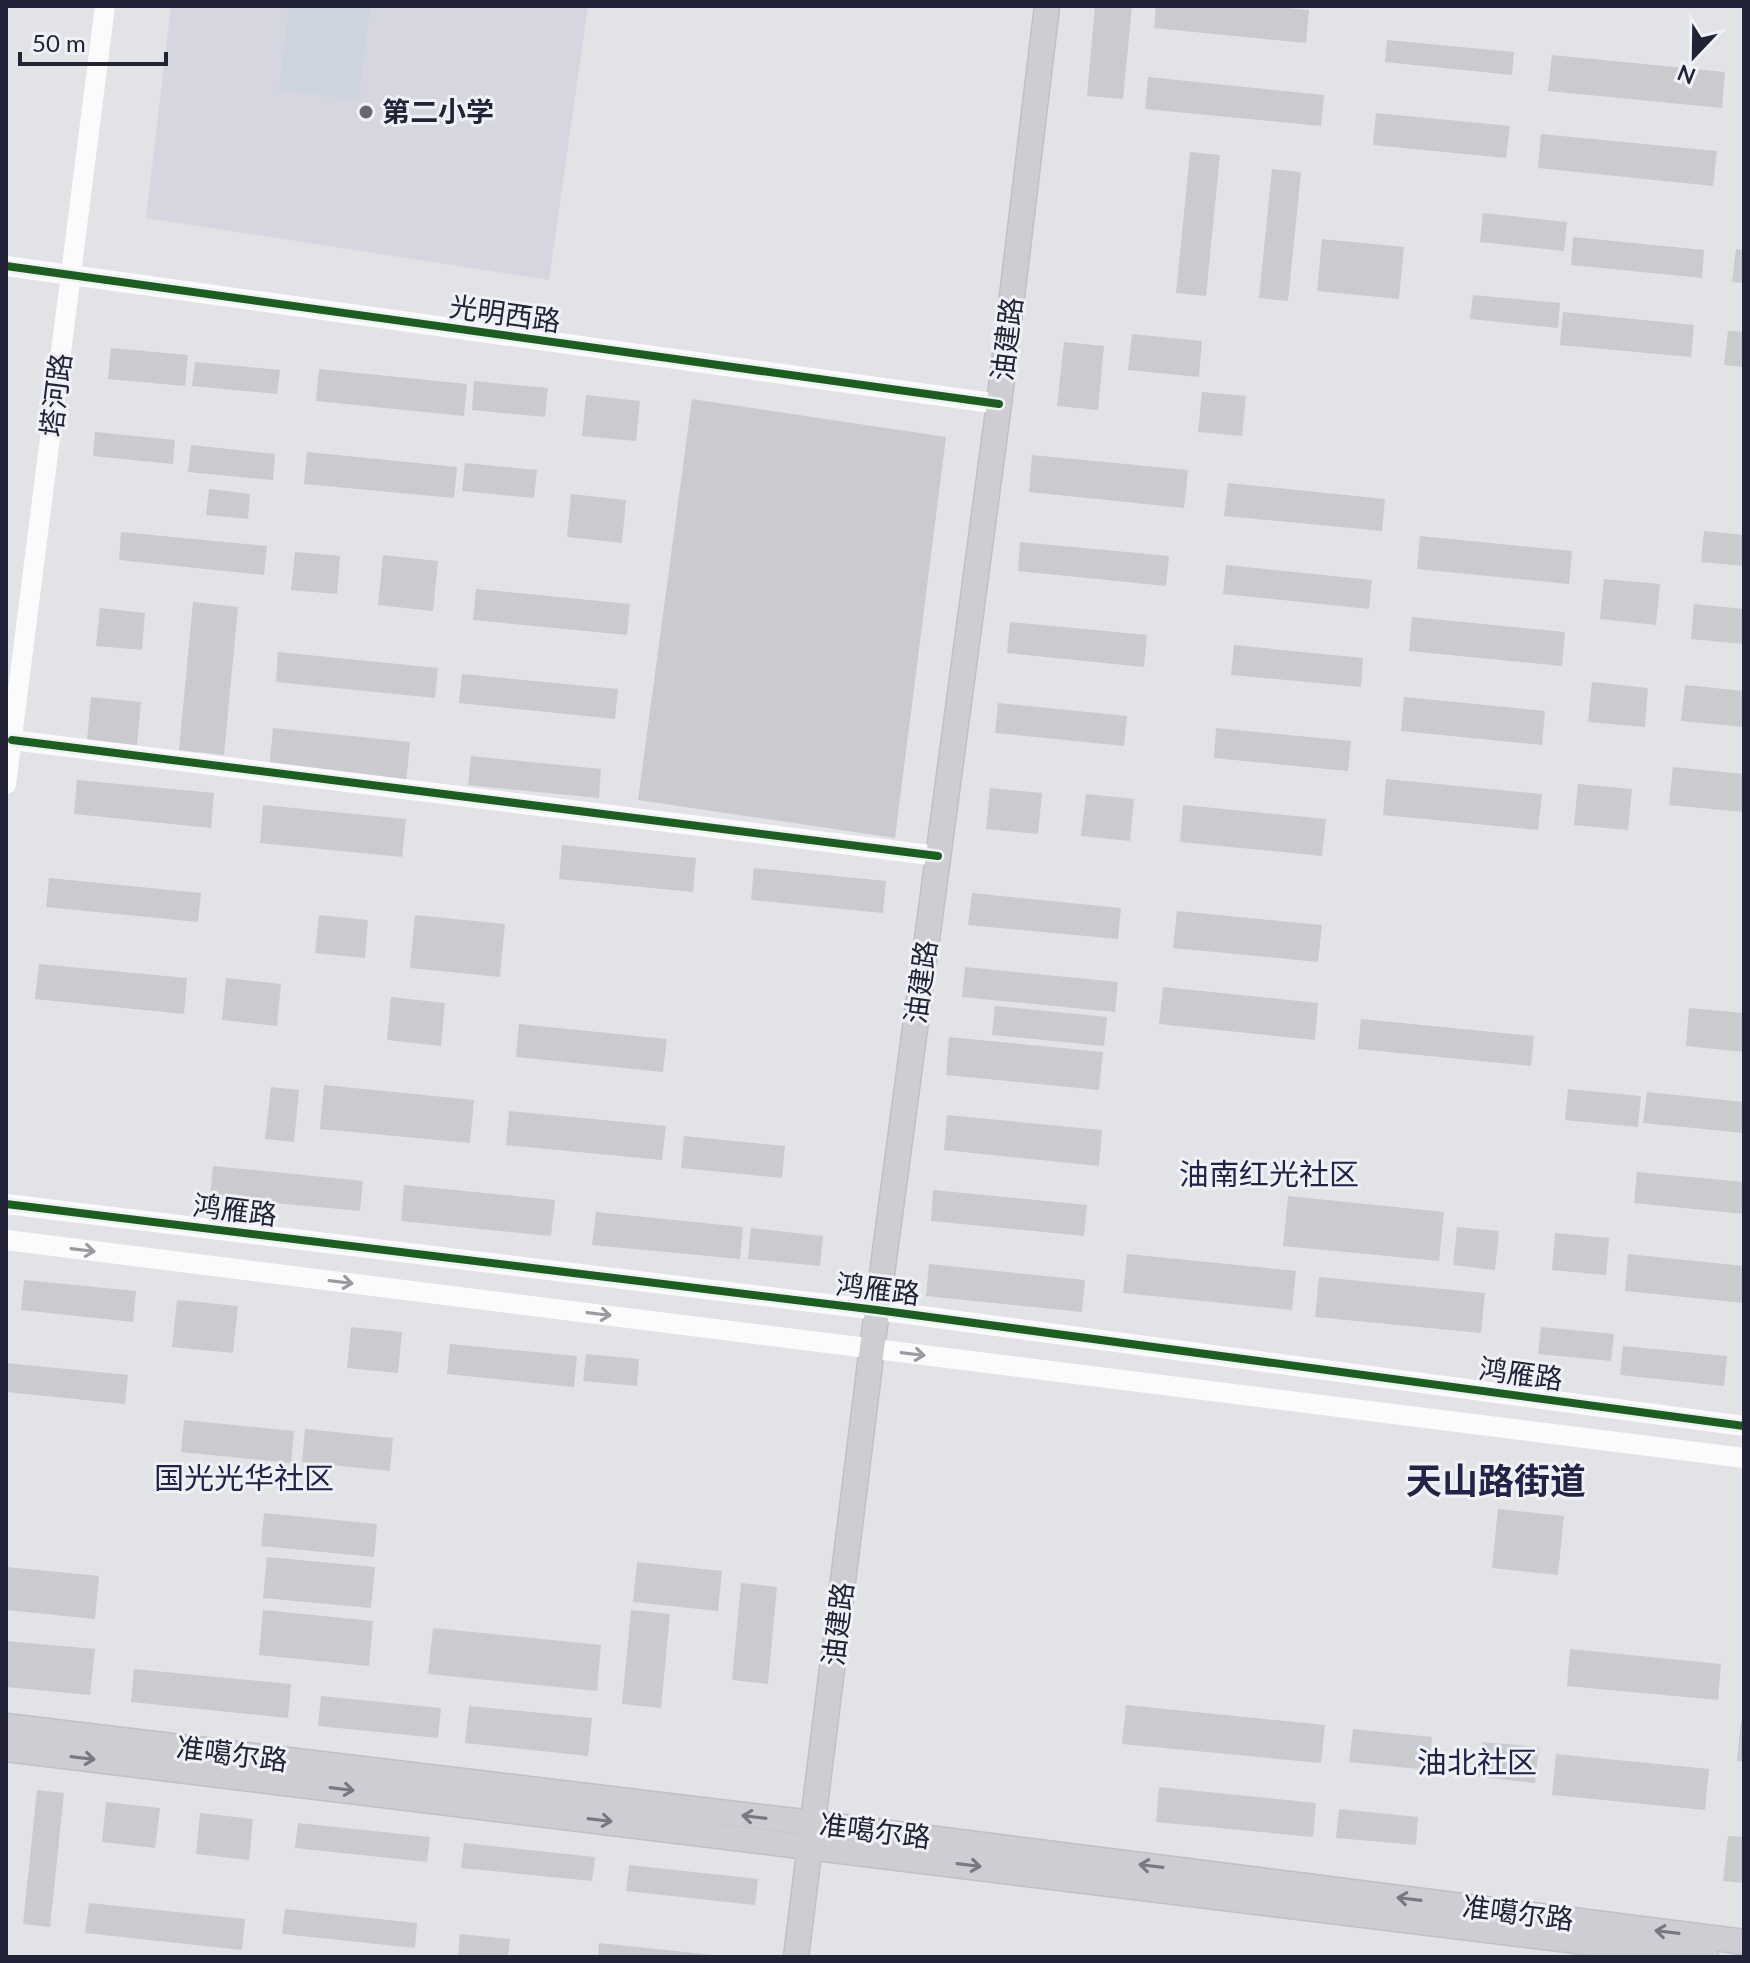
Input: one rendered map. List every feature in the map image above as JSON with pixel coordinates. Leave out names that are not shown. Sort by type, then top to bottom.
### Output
[{"type":"main road","name":"油建路","points":[[796,1957],[872,1348],[999,404],[1047,6]]},
{"type":"main road","name":"准噶尔路","points":[[6,1726],[1706,1957]]},
{"type":"main road","name":"准噶尔路","points":[[6,1749],[810,1834],[1744,1942]]},
{"type":"street","name":"塔河路","points":[[6,784],[105,6]]},
{"type":"street","name":"光明西路","points":[[6,266],[999,404]]},
{"type":"street","points":[[12,740],[938,856]]},
{"type":"street","name":"鸿雁路","points":[[6,1204],[877,1310],[1744,1426]]},
{"type":"street","name":"鸿雁路","points":[[6,1240],[1744,1458]]},
{"type":"shaded area","name":"第二小学","points":[[171,6],[588,6],[549,280],[146,218]]},
{"type":"shaded area","points":[[289,6],[370,6],[359,100],[279,90]]},
{"type":"building","points":[[1095,6],[1132,6],[1123,99],[1087,96]]},
{"type":"building","points":[[1156,6],[1265,6],[1309,10],[1306,43],[1154,28]]},
{"type":"building","points":[[1387,40],[1514,52],[1512,75],[1385,62]]},
{"type":"building","points":[[1552,55],[1725,72],[1722,108],[1548,91]]},
{"type":"building","points":[[1148,77],[1324,95],[1321,126],[1145,109]]},
{"type":"building","points":[[1376,113],[1510,126],[1506,158],[1373,145]]},
{"type":"building","points":[[1541,134],[1717,151],[1713,186],[1538,168]]},
{"type":"building","points":[[1190,152],[1220,155],[1206,296],[1176,293]]},
{"type":"building","points":[[1272,169],[1301,172],[1288,301],[1259,298]]},
{"type":"building","points":[[1483,213],[1567,222],[1564,251],[1480,242]]},
{"type":"building","points":[[1573,237],[1704,250],[1702,278],[1571,265]]},
{"type":"building","points":[[1322,239],[1404,247],[1399,299],[1317,291]]},
{"type":"building","points":[[1736,249],[1744,250],[1744,283],[1732,282]]},
{"type":"building","points":[[1473,295],[1560,303],[1558,328],[1470,319]]},
{"type":"building","points":[[1563,312],[1694,325],[1691,357],[1560,345]]},
{"type":"building","points":[[1728,331],[1744,332],[1744,367],[1724,365]]},
{"type":"building","points":[[1132,334],[1202,341],[1199,377],[1128,370]]},
{"type":"building","points":[[1064,342],[1104,346],[1098,410],[1057,406]]},
{"type":"building","points":[[111,348],[188,355],[185,386],[108,379]]},
{"type":"building","points":[[195,362],[280,370],[277,394],[192,386]]},
{"type":"building","points":[[319,369],[467,384],[464,416],[316,401]]},
{"type":"building","points":[[474,381],[548,388],[545,417],[472,410]]},
{"type":"building","points":[[1202,392],[1246,396],[1242,436],[1198,432]]},
{"type":"building","points":[[586,395],[640,401],[636,441],[582,436]]},
{"type":"building","points":[[692,399],[946,437],[895,838],[638,800]]},
{"type":"building","points":[[95,432],[175,440],[173,464],[93,456]]},
{"type":"building","points":[[191,445],[275,454],[273,480],[188,472]]},
{"type":"building","points":[[307,452],[457,467],[454,498],[304,484]]},
{"type":"building","points":[[1032,455],[1188,470],[1184,508],[1029,492]]},
{"type":"building","points":[[465,463],[537,470],[534,498],[462,491]]},
{"type":"building","points":[[1228,483],[1385,499],[1382,531],[1224,516]]},
{"type":"building","points":[[209,489],[250,494],[248,519],[206,515]]},
{"type":"building","points":[[571,494],[626,500],[622,543],[567,537]]},
{"type":"building","points":[[1704,531],[1744,535],[1744,566],[1701,562]]},
{"type":"building","points":[[121,532],[267,546],[264,575],[119,560]]},
{"type":"building","points":[[1420,536],[1572,551],[1569,584],[1417,569]]},
{"type":"building","points":[[1020,542],[1169,556],[1166,586],[1018,571]]},
{"type":"building","points":[[295,552],[340,556],[337,594],[291,590]]},
{"type":"building","points":[[383,555],[438,561],[433,611],[378,605]]},
{"type":"building","points":[[1226,565],[1372,580],[1369,609],[1223,594]]},
{"type":"building","points":[[1604,579],[1660,584],[1656,625],[1600,619]]},
{"type":"building","points":[[476,589],[630,604],[627,635],[473,620]]},
{"type":"building","points":[[193,602],[238,607],[224,755],[179,750]]},
{"type":"building","points":[[1694,604],[1744,609],[1744,644],[1691,639]]},
{"type":"building","points":[[100,608],[145,613],[142,650],[96,646]]},
{"type":"building","points":[[1412,617],[1565,632],[1562,666],[1409,651]]},
{"type":"building","points":[[1010,622],[1147,635],[1144,667],[1007,653]]},
{"type":"building","points":[[1234,645],[1363,658],[1361,687],[1231,675]]},
{"type":"building","points":[[278,652],[438,668],[435,698],[276,682]]},
{"type":"building","points":[[462,674],[618,689],[615,719],[459,703]]},
{"type":"building","points":[[1592,682],[1648,688],[1645,727],[1588,722]]},
{"type":"building","points":[[1685,685],[1744,691],[1744,727],[1681,721]]},
{"type":"building","points":[[91,697],[141,702],[137,745],[87,740]]},
{"type":"building","points":[[1404,697],[1545,711],[1542,745],[1401,731]]},
{"type":"building","points":[[998,703],[1127,716],[1124,746],[995,733]]},
{"type":"building","points":[[273,728],[410,742],[406,784],[269,771]]},
{"type":"building","points":[[1216,728],[1351,741],[1348,771],[1214,758]]},
{"type":"building","points":[[471,756],[601,769],[599,798],[468,785]]},
{"type":"building","points":[[1673,767],[1744,774],[1744,812],[1669,805]]},
{"type":"building","points":[[1386,779],[1542,794],[1538,830],[1383,815]]},
{"type":"building","points":[[77,780],[214,793],[211,828],[74,814]]},
{"type":"building","points":[[1578,784],[1632,789],[1628,830],[1574,825]]},
{"type":"building","points":[[990,788],[1042,793],[1038,834],[986,829]]},
{"type":"building","points":[[1086,794],[1134,799],[1130,841],[1081,836]]},
{"type":"building","points":[[263,805],[406,819],[402,857],[260,843]]},
{"type":"building","points":[[1183,805],[1326,819],[1322,856],[1180,842]]},
{"type":"building","points":[[562,845],[696,858],[693,892],[559,879]]},
{"type":"building","points":[[754,868],[886,881],[883,913],[751,900]]},
{"type":"building","points":[[49,878],[201,893],[198,922],[46,907]]},
{"type":"building","points":[[972,893],[1121,908],[1118,939],[968,925]]},
{"type":"building","points":[[1177,911],[1322,925],[1318,962],[1173,948]]},
{"type":"building","points":[[319,915],[368,920],[365,958],[315,953]]},
{"type":"building","points":[[415,915],[505,924],[500,977],[410,968]]},
{"type":"building","points":[[39,964],[187,978],[184,1014],[35,999]]},
{"type":"building","points":[[965,967],[1118,982],[1115,1012],[962,997]]},
{"type":"building","points":[[226,978],[281,984],[277,1026],[222,1020]]},
{"type":"building","points":[[1163,987],[1318,1003],[1315,1040],[1159,1024]]},
{"type":"building","points":[[391,997],[445,1003],[441,1046],[387,1040]]},
{"type":"building","points":[[995,1006],[1107,1017],[1104,1046],[992,1035]]},
{"type":"building","points":[[1689,1008],[1744,1013],[1744,1052],[1686,1046]]},
{"type":"building","points":[[1361,1019],[1534,1036],[1531,1066],[1358,1049]]},
{"type":"building","points":[[519,1024],[667,1039],[663,1072],[516,1057]]},
{"type":"building","points":[[949,1037],[1103,1052],[1099,1090],[946,1075]]},
{"type":"building","points":[[324,1085],[474,1100],[470,1143],[320,1129]]},
{"type":"building","points":[[271,1087],[299,1090],[294,1142],[265,1139]]},
{"type":"building","points":[[1568,1089],[1641,1096],[1638,1127],[1565,1120]]},
{"type":"building","points":[[1647,1092],[1744,1102],[1744,1133],[1643,1123]]},
{"type":"building","points":[[509,1111],[666,1126],[662,1160],[506,1145]]},
{"type":"building","points":[[947,1115],[1102,1130],[1099,1166],[944,1150]]},
{"type":"building","points":[[684,1136],[785,1146],[782,1178],[681,1168]]},
{"type":"building","points":[[213,1166],[363,1181],[360,1211],[210,1197]]},
{"type":"building","points":[[1637,1172],[1744,1182],[1744,1214],[1634,1203]]},
{"type":"building","points":[[404,1185],[555,1200],[551,1236],[401,1221]]},
{"type":"building","points":[[933,1190],[1087,1205],[1084,1236],[931,1221]]},
{"type":"building","points":[[1288,1196],[1444,1212],[1439,1261],[1283,1246]]},
{"type":"building","points":[[596,1212],[743,1227],[740,1259],[592,1245]]},
{"type":"building","points":[[1457,1227],[1499,1231],[1495,1270],[1453,1265]]},
{"type":"building","points":[[751,1228],[823,1236],[820,1266],[748,1259]]},
{"type":"building","points":[[1555,1233],[1609,1238],[1606,1275],[1552,1270]]},
{"type":"building","points":[[1127,1254],[1296,1271],[1292,1310],[1123,1293]]},
{"type":"building","points":[[1628,1254],[1744,1266],[1744,1303],[1625,1291]]},
{"type":"building","points":[[929,1264],[1085,1280],[1082,1312],[926,1296]]},
{"type":"building","points":[[1319,1277],[1485,1293],[1481,1333],[1315,1317]]},
{"type":"building","points":[[24,1280],[136,1291],[133,1322],[21,1310]]},
{"type":"building","points":[[177,1300],[238,1306],[233,1353],[172,1347]]},
{"type":"building","points":[[351,1327],[402,1332],[398,1373],[347,1368]]},
{"type":"building","points":[[1541,1327],[1614,1334],[1611,1361],[1538,1354]]},
{"type":"building","points":[[450,1344],[577,1356],[574,1387],[447,1374]]},
{"type":"building","points":[[1623,1346],[1727,1356],[1724,1386],[1620,1375]]},
{"type":"building","points":[[586,1354],[639,1359],[637,1386],[583,1381]]},
{"type":"building","points":[[6,1363],[128,1375],[125,1404],[6,1392]]},
{"type":"building","points":[[184,1420],[294,1431],[291,1463],[181,1452]]},
{"type":"building","points":[[305,1429],[393,1438],[390,1471],[302,1462]]},
{"type":"building","points":[[1498,1509],[1564,1516],[1558,1575],[1492,1568]]},
{"type":"building","points":[[264,1513],[377,1524],[374,1557],[261,1546]]},
{"type":"building","points":[[267,1557],[375,1567],[371,1608],[263,1598]]},
{"type":"building","points":[[637,1562],[722,1571],[718,1611],[633,1602]]},
{"type":"building","points":[[6,1567],[99,1576],[95,1619],[6,1610]]},
{"type":"building","points":[[741,1583],[777,1587],[768,1684],[732,1680]]},
{"type":"building","points":[[263,1610],[373,1621],[369,1666],[259,1655]]},
{"type":"building","points":[[631,1610],[670,1614],[661,1708],[622,1704]]},
{"type":"building","points":[[433,1628],[601,1645],[597,1691],[428,1674]]},
{"type":"building","points":[[6,1641],[95,1649],[90,1695],[6,1687]]},
{"type":"building","points":[[1570,1649],[1721,1664],[1718,1700],[1567,1686]]},
{"type":"building","points":[[134,1669],[291,1684],[288,1718],[131,1702]]},
{"type":"building","points":[[321,1696],[441,1708],[438,1738],[318,1726]]},
{"type":"building","points":[[1126,1705],[1325,1725],[1321,1763],[1122,1744]]},
{"type":"building","points":[[469,1706],[592,1718],[588,1756],[465,1743]]},
{"type":"building","points":[[1741,1721],[1744,1721],[1744,1762],[1737,1761]]},
{"type":"building","points":[[1353,1729],[1432,1737],[1429,1770],[1349,1762]]},
{"type":"building","points":[[1482,1742],[1539,1747],[1535,1783],[1479,1777]]},
{"type":"building","points":[[1556,1754],[1709,1769],[1705,1810],[1552,1795]]},
{"type":"building","points":[[1159,1787],[1316,1803],[1313,1837],[1156,1822]]},
{"type":"building","points":[[37,1790],[64,1793],[50,1927],[23,1924]]},
{"type":"building","points":[[106,1802],[160,1808],[155,1848],[102,1842]]},
{"type":"building","points":[[1339,1809],[1418,1817],[1416,1845],[1336,1838]]},
{"type":"building","points":[[200,1813],[253,1819],[249,1860],[196,1854]]},
{"type":"building","points":[[298,1823],[430,1837],[427,1862],[295,1848]]},
{"type":"building","points":[[1728,1836],[1744,1837],[1744,1883],[1723,1881]]},
{"type":"building","points":[[464,1843],[595,1857],[592,1881],[461,1868]]},
{"type":"building","points":[[629,1865],[758,1879],[755,1905],[626,1891]]},
{"type":"building","points":[[89,1903],[245,1919],[242,1950],[85,1933]]},
{"type":"building","points":[[285,1909],[417,1923],[415,1948],[282,1934]]},
{"type":"building","points":[[460,1934],[510,1939],[508,1957],[458,1957]]},
{"type":"building","points":[[599,1943],[714,1955],[598,1957]]},
{"type":"cycle path","points":[[6,266],[999,404]]},
{"type":"cycle path","points":[[12,740],[938,856]]},
{"type":"cycle path","points":[[6,1204],[877,1310],[1744,1426]]},
{"type":"place","name":"第二小学","points":[[366,112]]},
{"type":"district","name":"油南红光社区","points":[[1269,1175]]},
{"type":"district","name":"国光光华社区","points":[[244,1479]]},
{"type":"district","name":"天山路街道","points":[[1496,1481]]},
{"type":"district","name":"油北社区","points":[[1477,1763]]}]
